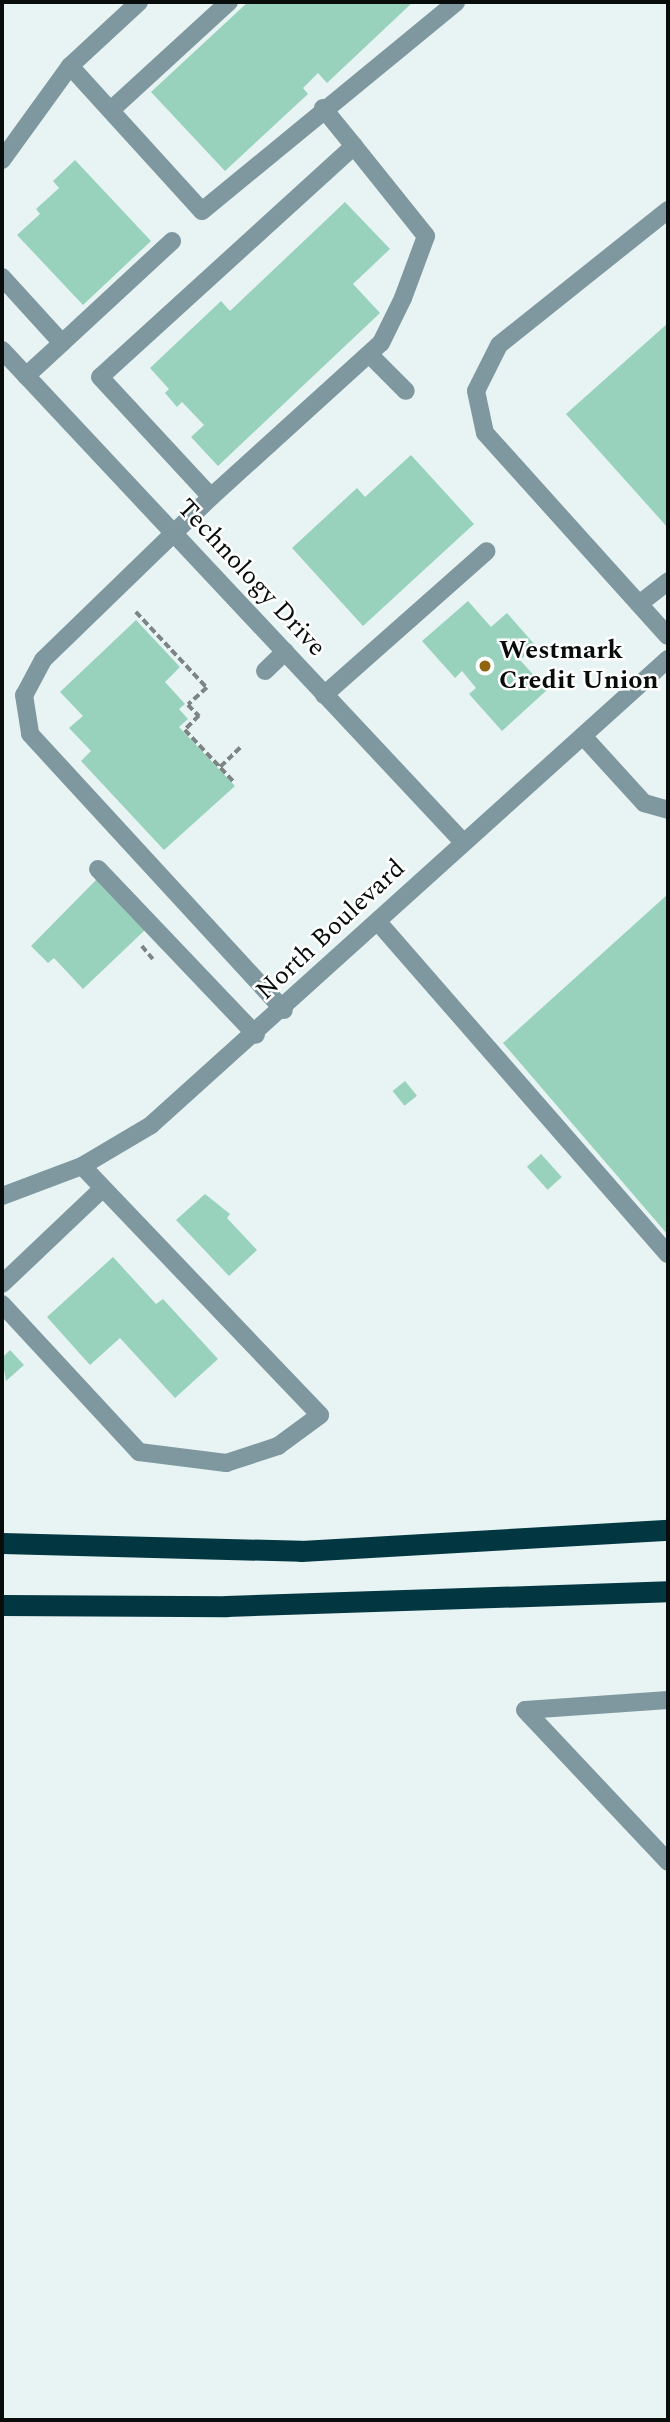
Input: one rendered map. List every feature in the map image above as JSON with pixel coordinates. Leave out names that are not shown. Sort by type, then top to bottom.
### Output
[{"type":"highway","points":[[2,1543],[301,1551],[668,1530]]},
{"type":"highway","points":[[2,1605],[226,1606],[668,1591]]},
{"type":"street","points":[[2,160],[70,65],[139,2]]},
{"type":"street","points":[[111,110],[229,2]]},
{"type":"street","points":[[70,65],[202,211],[323,108],[456,2]]},
{"type":"street","points":[[284,1010],[30,734],[24,695],[43,660],[211,497],[381,343],[403,298],[426,236],[323,108]]},
{"type":"street","points":[[211,497],[100,377],[354,146]]},
{"type":"street","points":[[668,210],[499,345],[476,391],[485,433],[668,636]]},
{"type":"street","points":[[26,376],[172,241]]},
{"type":"street","points":[[2,277],[62,343]]},
{"type":"street","name":"Technology Drive","points":[[2,350],[463,842]]},
{"type":"street","points":[[369,354],[406,391]]},
{"type":"street","points":[[324,695],[487,551]]},
{"type":"street","points":[[639,604],[668,580]]},
{"type":"street","points":[[265,671],[285,652]]},
{"type":"street","name":"North Boulevard","points":[[2,1196],[82,1166],[151,1125],[284,1010],[463,842],[668,659]]},
{"type":"street","points":[[583,736],[645,803],[667,807]]},
{"type":"street","points":[[98,869],[256,1035]]},
{"type":"street","points":[[378,922],[668,1254]]},
{"type":"street","points":[[2,1304],[139,1452],[226,1464],[278,1446],[320,1415],[82,1166]]},
{"type":"street","points":[[2,1284],[103,1188]]},
{"type":"street","points":[[668,1700],[525,1710],[668,1863]]},
{"type":"path","points":[[136,612],[206,688],[188,705],[199,716],[185,730],[234,783]]},
{"type":"path","points":[[220,767],[241,747]]},
{"type":"path","points":[[142,946],[153,959]]},
{"type":"building","points":[[248,2],[413,2],[327,83],[318,73],[303,88],[308,94],[225,171],[151,92]]},
{"type":"building","points":[[75,160],[151,241],[83,305],[17,235],[40,214],[36,209],[59,188],[53,181]]},
{"type":"building","points":[[345,202],[390,249],[353,284],[380,313],[218,466],[191,437],[204,425],[182,402],[177,407],[165,393],[169,389],[150,368],[221,301],[230,311]]},
{"type":"building","points":[[668,323],[668,528],[566,414]]},
{"type":"building","points":[[411,455],[474,524],[363,626],[292,548],[357,488],[365,497]]},
{"type":"building","name":"Westmark Credit Union","points":[[468,601],[491,627],[507,613],[536,646],[520,660],[547,690],[502,731],[469,694],[476,688],[462,671],[455,678],[422,641]]},
{"type":"building","points":[[136,620],[180,667],[165,682],[185,704],[179,709],[188,719],[179,727],[235,786],[164,850],[81,761],[91,751],[69,728],[83,716],[60,692]]},
{"type":"building","points":[[97,879],[145,930],[83,989],[54,958],[48,963],[31,946]]},
{"type":"building","points":[[668,894],[668,1235],[503,1043]]},
{"type":"building","points":[[405,1081],[417,1096],[405,1106],[393,1091]]},
{"type":"building","points":[[541,1154],[562,1177],[548,1190],[527,1167]]},
{"type":"building","points":[[205,1194],[230,1214],[227,1218],[257,1250],[229,1276],[176,1220]]},
{"type":"building","points":[[113,1257],[156,1304],[163,1299],[218,1359],[175,1398],[120,1338],[90,1365],[47,1317]]},
{"type":"building","points":[[10,1350],[24,1365],[6,1381],[2,1358]]},
{"type":"place","name":"Westmark Credit Union","points":[[485,666]]}]
